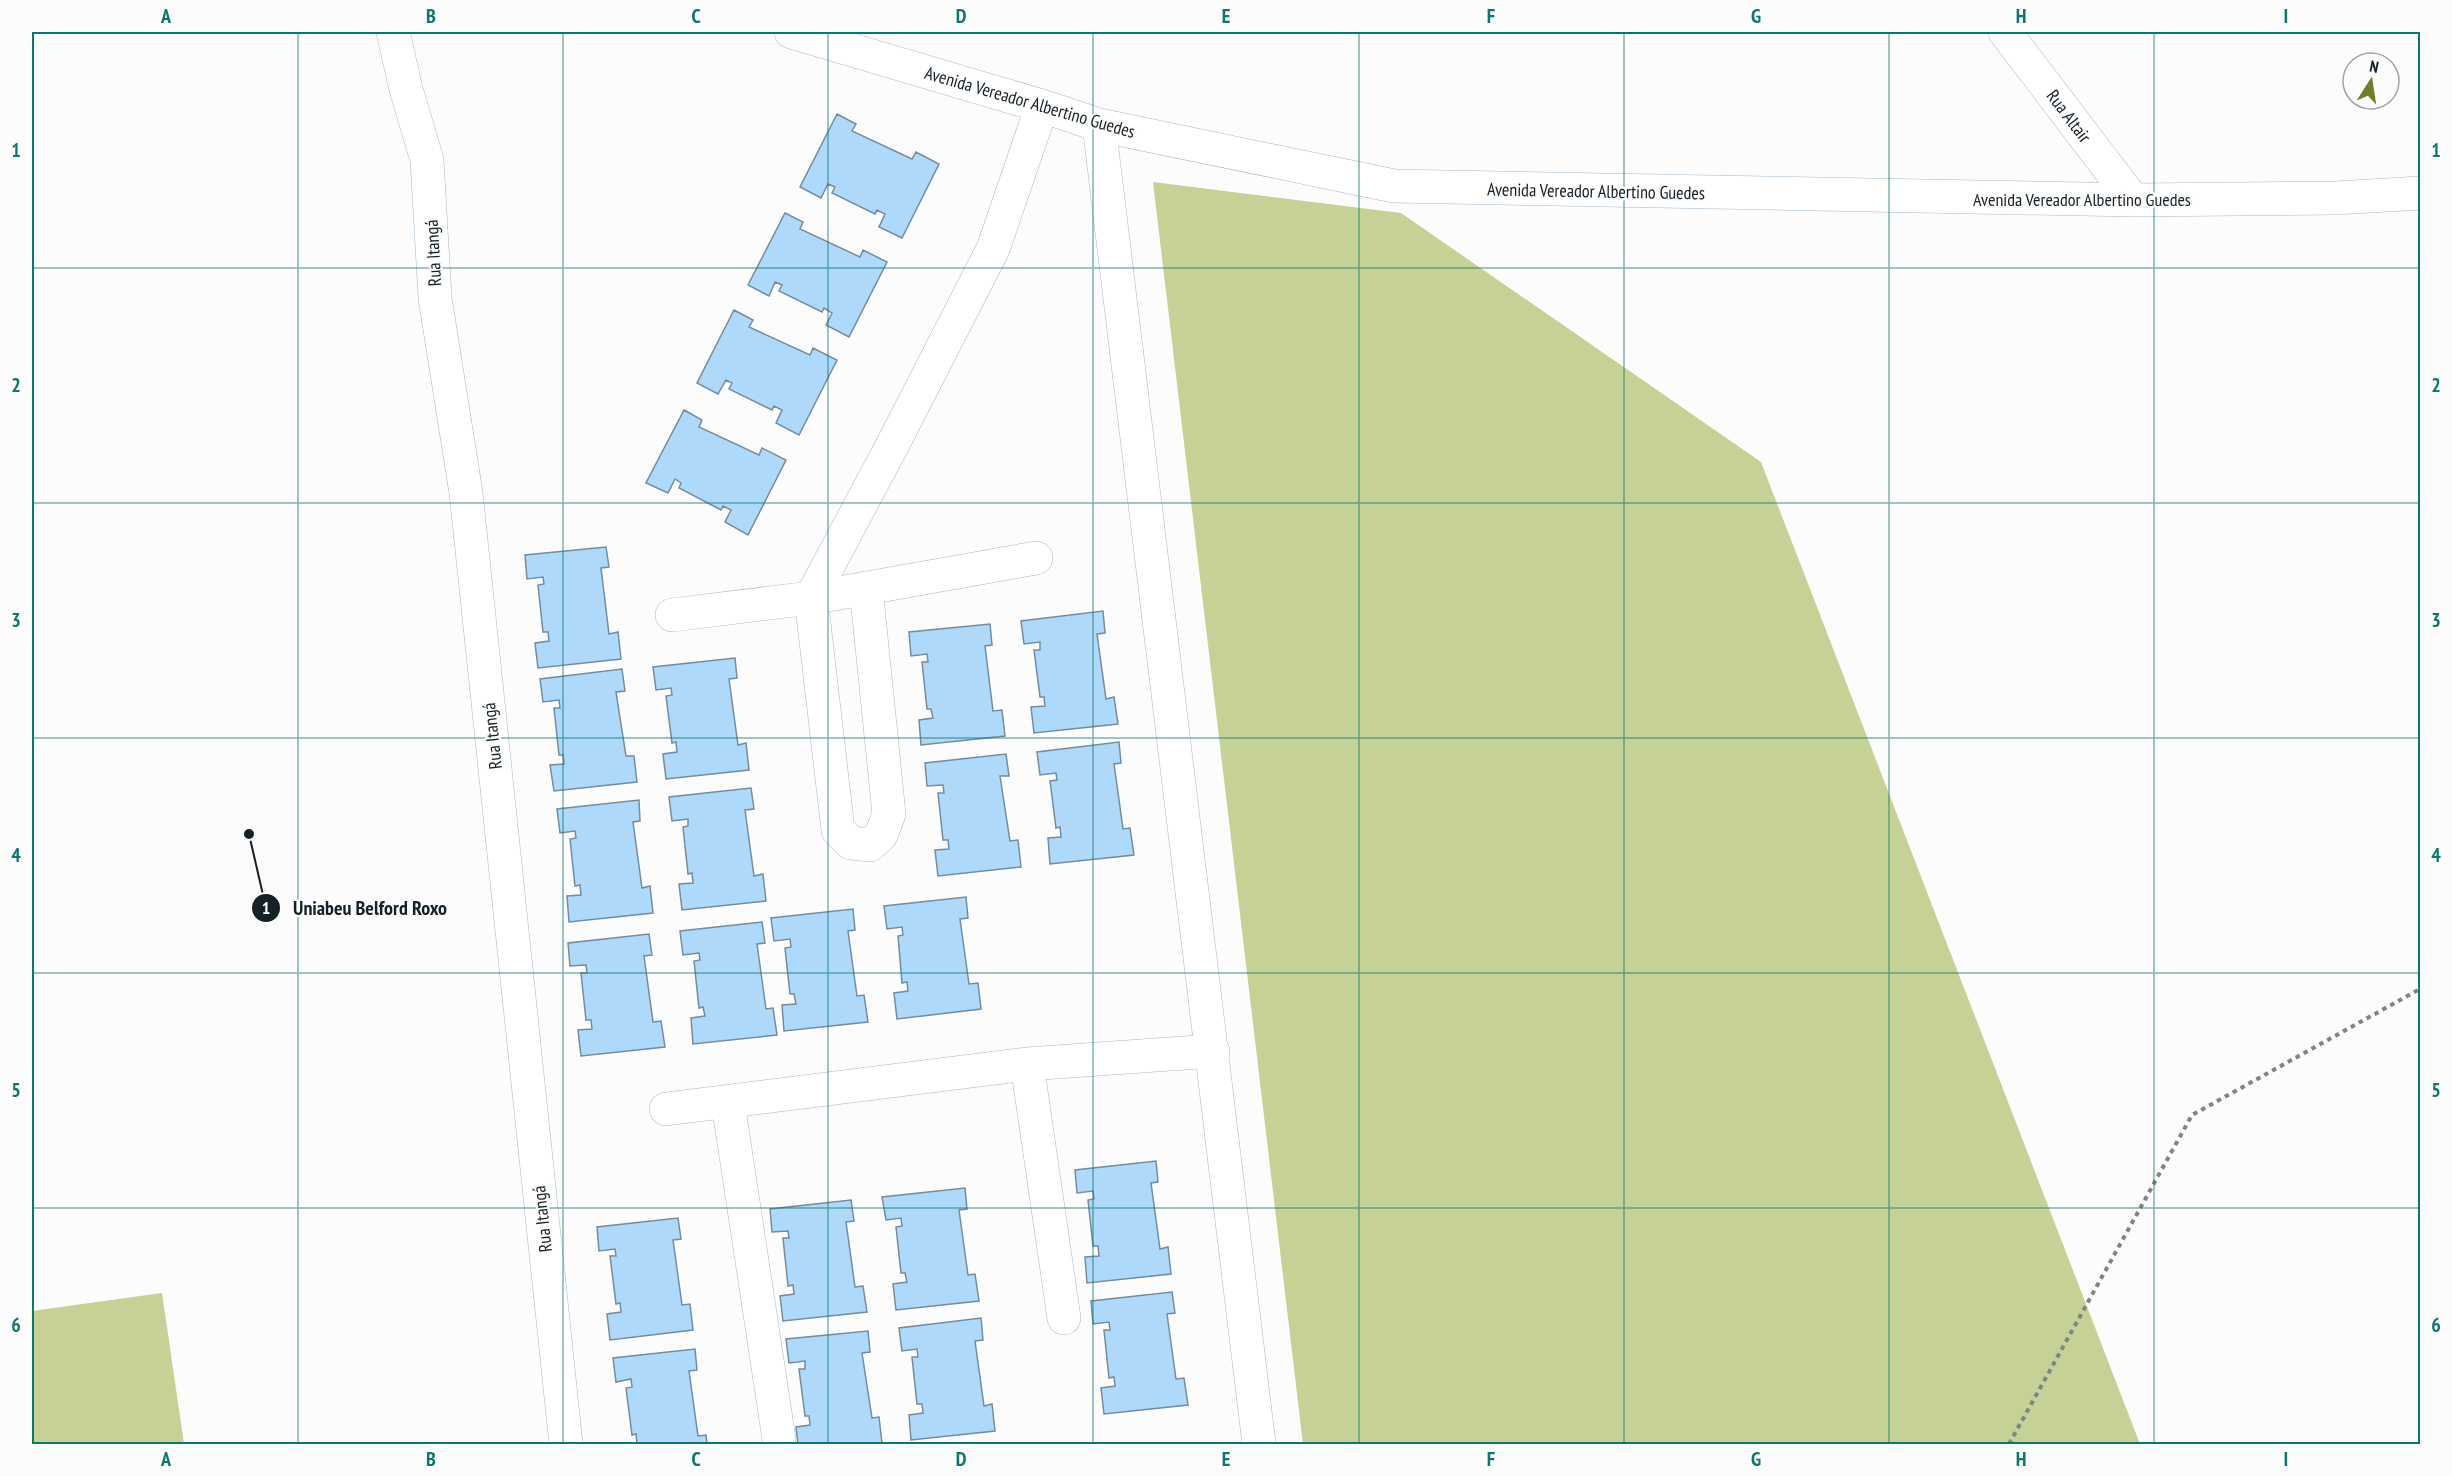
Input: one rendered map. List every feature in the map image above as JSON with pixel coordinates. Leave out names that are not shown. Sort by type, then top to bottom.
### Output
[{"type":"street","name":"Rua Itangá","points":[[393,32],[406,89],[428,160],[435,298],[466,494],[566,1444]]},
{"type":"street","name":"Avenida Vereador Albertino Guedes","points":[[791,32],[871,43],[1099,125],[1394,186],[2133,201],[2336,198],[2421,193]]},
{"type":"street","name":"Rua Altair","points":[[2005,32],[2133,201]]},
{"type":"street","points":[[867,588],[889,814],[881,835],[870,844],[851,843],[838,830],[811,598],[993,249],[1042,106]]},
{"type":"street","points":[[1099,125],[1259,1444]]},
{"type":"street","points":[[672,615],[811,598],[1036,558]]},
{"type":"street","points":[[666,1109],[729,1103],[1028,1064],[1213,1052]]},
{"type":"street","points":[[1028,1064],[1064,1318]]},
{"type":"street","points":[[729,1103],[779,1439]]},
{"type":"path","points":[[2009,1444],[2192,1115],[2421,989]]},
{"type":"green space","points":[[1153,182],[1401,213],[1761,462],[2140,1444],[1303,1444]]},
{"type":"green space","points":[[162,1293],[184,1444],[32,1444],[32,1311]]},
{"type":"building","points":[[837,114],[856,124],[852,131],[912,159],[916,152],[939,164],[902,238],[879,227],[885,214],[877,210],[875,214],[832,193],[835,187],[828,184],[821,198],[800,187]]},
{"type":"building","points":[[785,213],[803,222],[800,229],[860,257],[863,250],[887,262],[849,337],[826,325],[832,313],[824,308],[822,312],[779,291],[782,285],[775,282],[769,296],[748,285]]},
{"type":"building","points":[[734,310],[753,320],[749,327],[810,355],[813,348],[837,360],[799,435],[776,423],[782,410],[774,406],[772,410],[729,389],[732,383],[726,380],[718,394],[697,383]]},
{"type":"building","points":[[684,410],[702,420],[699,427],[759,455],[762,448],[786,460],[748,535],[725,522],[731,510],[723,506],[721,510],[679,488],[681,483],[675,479],[668,493],[646,483]]},
{"type":"building","points":[[606,547],[609,567],[601,568],[609,634],[618,632],[621,659],[538,668],[535,643],[549,641],[548,632],[543,632],[538,585],[544,584],[543,577],[527,579],[525,555]]},
{"type":"building","points":[[1103,611],[1105,633],[1097,634],[1106,699],[1114,697],[1118,724],[1034,733],[1031,707],[1045,706],[1044,697],[1040,697],[1034,650],[1040,650],[1040,642],[1024,644],[1021,621]]},
{"type":"building","points":[[990,624],[992,645],[985,646],[993,711],[1002,710],[1005,736],[921,745],[919,720],[933,718],[931,709],[927,709],[922,662],[928,662],[927,654],[911,656],[909,632]]},
{"type":"building","points":[[735,658],[737,678],[729,679],[738,745],[746,743],[749,770],[666,779],[663,754],[677,752],[676,742],[672,743],[666,696],[672,695],[671,688],[656,690],[653,667]]},
{"type":"building","points":[[622,669],[625,691],[616,692],[626,756],[634,756],[637,782],[554,791],[550,765],[564,764],[563,755],[559,755],[554,708],[560,708],[559,700],[543,702],[540,679]]},
{"type":"building","points":[[1119,742],[1121,763],[1114,764],[1123,829],[1130,828],[1134,855],[1050,864],[1048,838],[1061,837],[1060,827],[1056,828],[1050,781],[1057,780],[1056,773],[1040,775],[1037,752]]},
{"type":"building","points":[[1006,754],[1009,776],[1000,776],[1010,841],[1018,840],[1021,867],[938,876],[935,850],[949,849],[948,840],[943,840],[938,793],[944,793],[943,785],[927,786],[925,763]]},
{"type":"building","points":[[751,788],[754,809],[745,810],[754,876],[763,874],[766,901],[682,910],[679,884],[693,883],[692,873],[688,874],[683,827],[688,826],[688,819],[672,821],[669,797]]},
{"type":"building","points":[[639,800],[640,821],[633,822],[642,888],[650,886],[653,913],[569,922],[567,896],[581,895],[580,885],[575,886],[570,839],[576,838],[575,831],[560,833],[557,809]]},
{"type":"building","points":[[966,897],[968,918],[960,919],[969,984],[978,983],[981,1009],[897,1019],[894,993],[908,991],[907,982],[902,983],[898,936],[903,935],[902,927],[887,929],[884,906]]},
{"type":"building","points":[[853,909],[855,930],[848,931],[857,996],[864,995],[868,1022],[784,1031],[782,1005],[796,1004],[794,994],[790,994],[785,948],[791,947],[790,939],[774,941],[771,918]]},
{"type":"building","points":[[762,922],[765,943],[757,944],[766,1009],[773,1008],[777,1035],[693,1044],[691,1018],[705,1016],[703,1007],[699,1008],[694,961],[700,960],[699,953],[683,955],[680,931]]},
{"type":"building","points":[[649,934],[652,955],[644,956],[653,1022],[661,1021],[665,1047],[581,1056],[578,1030],[592,1029],[591,1020],[586,1020],[581,973],[587,973],[586,965],[570,966],[568,943]]},
{"type":"building","points":[[1156,1161],[1158,1182],[1151,1183],[1160,1249],[1168,1247],[1171,1274],[1087,1283],[1085,1257],[1099,1256],[1098,1246],[1093,1246],[1088,1200],[1094,1199],[1093,1191],[1077,1193],[1075,1170]]},
{"type":"building","points":[[965,1188],[967,1209],[959,1210],[968,1275],[975,1274],[979,1301],[896,1310],[893,1284],[907,1282],[905,1273],[901,1273],[896,1227],[902,1226],[901,1218],[886,1220],[882,1197]]},
{"type":"building","points":[[851,1200],[854,1221],[846,1222],[855,1287],[863,1286],[867,1312],[783,1321],[780,1296],[794,1294],[793,1285],[788,1286],[783,1238],[789,1238],[788,1231],[772,1232],[770,1209]]},
{"type":"building","points":[[678,1218],[681,1239],[673,1240],[682,1305],[690,1304],[693,1330],[610,1340],[607,1314],[621,1312],[620,1303],[616,1304],[610,1256],[616,1256],[615,1249],[599,1251],[597,1227]]},
{"type":"building","points":[[1172,1292],[1175,1313],[1167,1314],[1176,1379],[1184,1378],[1188,1405],[1104,1414],[1101,1388],[1115,1386],[1114,1377],[1109,1378],[1104,1330],[1110,1330],[1109,1322],[1093,1324],[1091,1301]]},
{"type":"building","points":[[981,1318],[983,1340],[975,1341],[984,1406],[992,1404],[995,1431],[911,1440],[909,1415],[923,1413],[922,1404],[917,1404],[912,1357],[918,1357],[917,1349],[902,1351],[899,1328]]},
{"type":"building","points":[[868,1331],[870,1352],[862,1353],[872,1418],[879,1417],[882,1443],[798,1444],[796,1427],[810,1425],[809,1416],[805,1416],[799,1369],[805,1369],[805,1361],[789,1363],[786,1339]]},
{"type":"building","points":[[695,1349],[697,1370],[689,1371],[698,1436],[706,1435],[707,1444],[637,1444],[636,1434],[632,1435],[626,1388],[632,1387],[631,1379],[616,1382],[613,1358]]},
{"type":"place","name":"Uniabeu Belford Roxo","points":[[249,834]]}]
